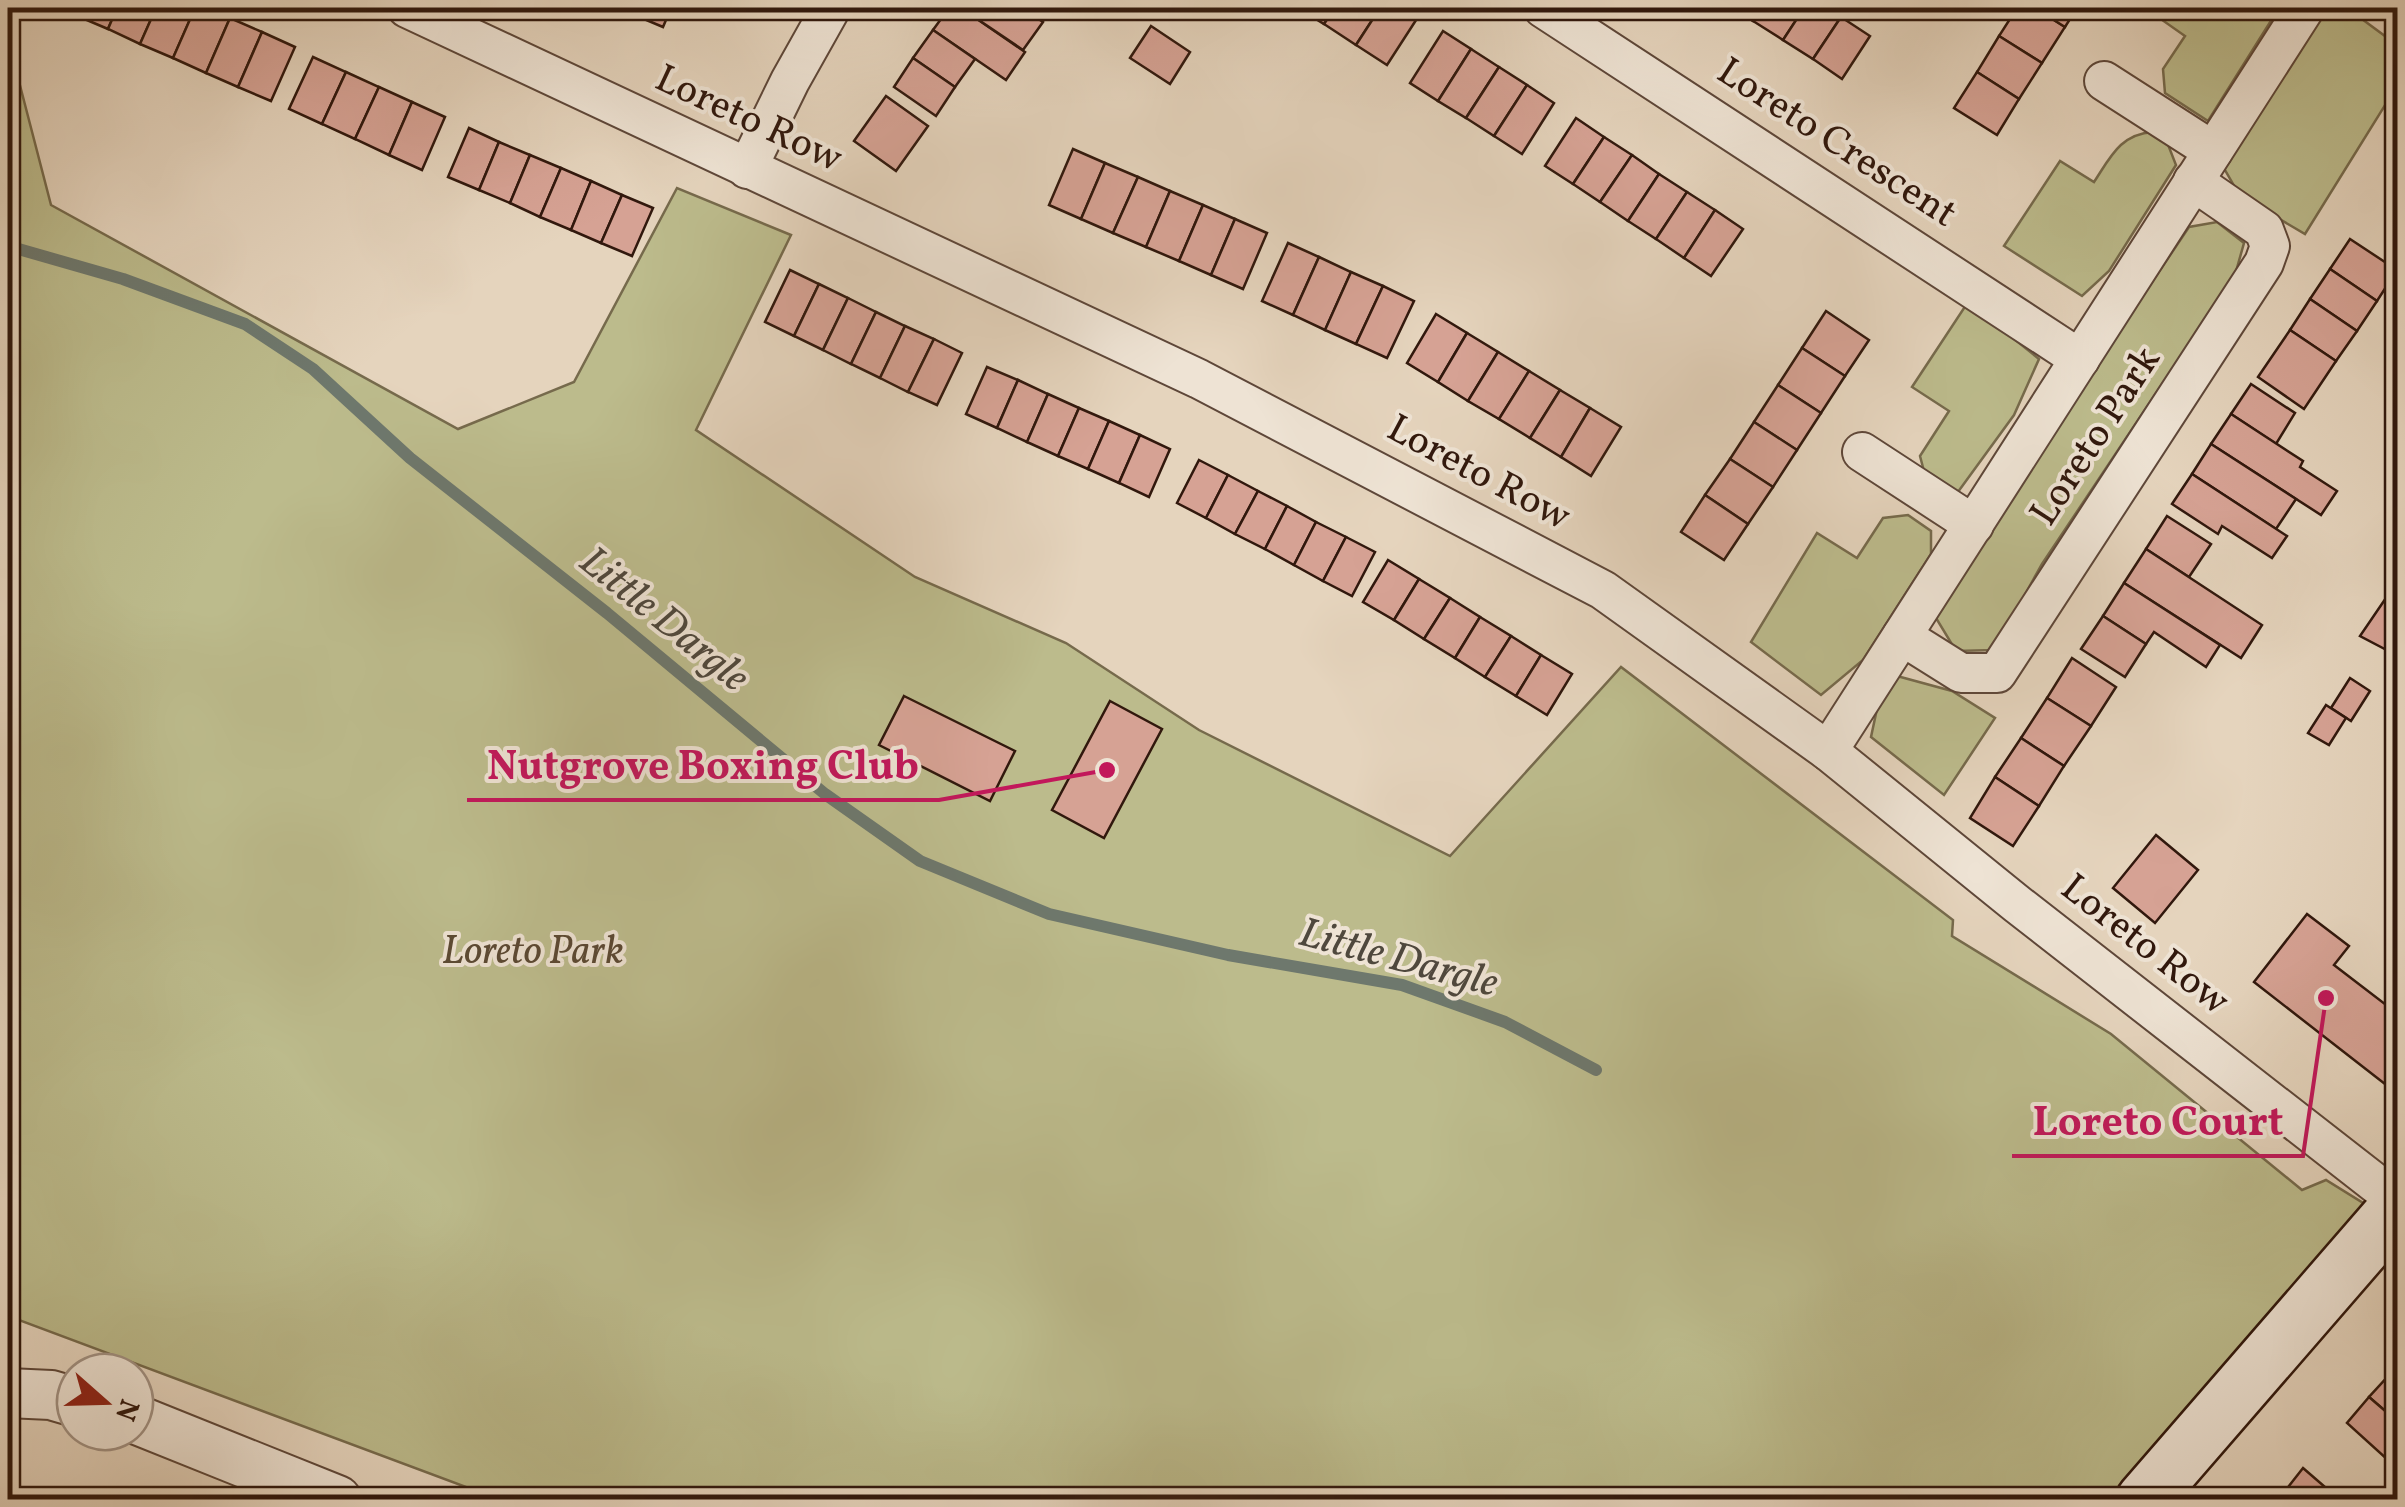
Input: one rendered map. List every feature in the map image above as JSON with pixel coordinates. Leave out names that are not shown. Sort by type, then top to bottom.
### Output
[{"type":"main road","points":[[2144,1500],[2398,1204]]},
{"type":"street","name":"Loreto Row","points":[[406,8],[1199,379],[1604,590],[1828,751],[2398,1204]]},
{"type":"street","points":[[747,170],[831,8]]},
{"type":"street","name":"Loreto Crescent","points":[[1543,8],[2080,359]]},
{"type":"street","name":"Loreto Park","points":[[1828,751],[2305,8]]},
{"type":"street","points":[[2104,81],[2203,166]]},
{"type":"street","name":"Loreto Park","points":[[1902,636],[1961,673],[1997,673],[2264,262],[2270,246],[2264,230],[2203,166]]},
{"type":"street","points":[[1862,452],[1974,525]]},
{"type":"street","points":[[8,1393],[55,1396]]},
{"type":"street","points":[[155,1427],[336,1500]]},
{"type":"green space","points":[[2159,8],[2279,8],[2208,121],[2165,93],[2163,69],[2185,36],[2155,15]]},
{"type":"green space","points":[[2347,8],[2397,45],[2397,86],[2305,234],[2240,196],[2221,163],[2321,13]]},
{"type":"green space","name":"Loreto Park","points":[[8,66],[16,70],[51,205],[458,429],[574,382],[677,188],[791,235],[696,430],[915,577],[1066,643],[1199,730],[1450,856],[1621,667],[1953,920],[1952,936],[2111,1034],[2302,1190],[2326,1180],[2363,1203],[2382,1241],[2123,1500],[498,1499],[155,1371],[155,1352],[104,1352],[8,1316]]},
{"type":"green space","points":[[2153,132],[2167,142],[2176,165],[2109,271],[2082,296],[2004,246],[2060,161],[2094,182],[2124,142]]},
{"type":"green space","points":[[2217,222],[2244,243],[2235,275],[2042,564],[1994,650],[1956,651],[1936,618],[2074,398],[2189,227]]},
{"type":"green space","points":[[1968,302],[2039,359],[2014,415],[1955,496],[1925,475],[1920,456],[1949,411],[1912,387]]},
{"type":"green space","points":[[1908,515],[1931,531],[1931,554],[1863,660],[1821,695],[1751,642],[1817,533],[1857,558],[1883,518]]},
{"type":"green space","points":[[1897,676],[1952,691],[1995,718],[1944,795],[1871,737],[1877,709]]},
{"type":"building","points":[[78,8],[117,8],[108,29],[75,15]]},
{"type":"building","points":[[117,8],[156,8],[140,44],[108,29]]},
{"type":"building","points":[[156,8],[195,8],[173,58],[140,44]]},
{"type":"building","points":[[195,8],[206,8],[230,18],[206,73],[173,58]]},
{"type":"building","points":[[634,8],[671,8],[663,27],[632,14]]},
{"type":"building","points":[[949,8],[961,8],[1025,52],[1006,80],[933,30]]},
{"type":"building","points":[[961,8],[1022,8],[1043,22],[1023,50]]},
{"type":"building","points":[[1298,8],[1335,8],[1324,24]]},
{"type":"building","points":[[1335,8],[1380,8],[1356,45],[1324,24]]},
{"type":"building","points":[[1380,8],[1404,8],[1418,17],[1387,65],[1356,45]]},
{"type":"building","points":[[1733,8],[1762,8],[1753,21]]},
{"type":"building","points":[[1762,8],[1804,8],[1783,40],[1753,21]]},
{"type":"building","points":[[1804,8],[1826,8],[1841,17],[1813,59],[1783,40]]},
{"type":"building","points":[[2017,8],[2035,8],[2065,27],[2042,63],[1999,36]]},
{"type":"building","points":[[2035,8],[2077,8],[2065,27]]},
{"type":"building","points":[[1841,17],[1870,36],[1842,79],[1813,59]]},
{"type":"building","points":[[230,18],[262,32],[238,87],[206,73]]},
{"type":"building","points":[[1151,26],[1190,52],[1170,84],[1130,58]]},
{"type":"building","points":[[933,30],[975,59],[955,87],[913,58]]},
{"type":"building","points":[[1443,31],[1471,49],[1438,101],[1410,83]]},
{"type":"building","points":[[262,32],[295,47],[271,101],[238,87]]},
{"type":"building","points":[[1999,36],[2042,63],[2019,99],[1977,72]]},
{"type":"building","points":[[1471,49],[1499,67],[1466,118],[1438,101]]},
{"type":"building","points":[[313,57],[346,72],[322,124],[289,109]]},
{"type":"building","points":[[913,58],[955,87],[936,116],[894,87]]},
{"type":"building","points":[[1499,67],[1527,85],[1494,136],[1466,118]]},
{"type":"building","points":[[346,72],[379,87],[355,139],[322,124]]},
{"type":"building","points":[[1977,72],[2019,99],[1997,135],[1954,108]]},
{"type":"building","points":[[1527,85],[1554,103],[1522,154],[1494,136]]},
{"type":"building","points":[[379,87],[412,102],[389,155],[355,139]]},
{"type":"building","points":[[886,96],[928,126],[896,171],[854,141]]},
{"type":"building","points":[[412,102],[445,117],[422,170],[389,155]]},
{"type":"building","points":[[1576,118],[1604,137],[1573,184],[1545,166]]},
{"type":"building","points":[[469,128],[499,142],[479,190],[448,177]]},
{"type":"building","points":[[1604,137],[1632,155],[1600,202],[1573,184]]},
{"type":"building","points":[[499,142],[530,155],[510,203],[479,190]]},
{"type":"building","points":[[1073,149],[1105,163],[1081,219],[1049,205]]},
{"type":"building","points":[[530,155],[561,168],[540,217],[510,203]]},
{"type":"building","points":[[1632,155],[1659,174],[1628,221],[1600,202]]},
{"type":"building","points":[[1105,163],[1138,177],[1113,233],[1081,219]]},
{"type":"building","points":[[561,168],[591,181],[571,230],[540,217]]},
{"type":"building","points":[[1659,174],[1687,192],[1656,239],[1628,221]]},
{"type":"building","points":[[1138,177],[1170,191],[1146,247],[1113,233]]},
{"type":"building","points":[[591,181],[622,195],[601,243],[571,230]]},
{"type":"building","points":[[1170,191],[1203,205],[1179,261],[1146,247]]},
{"type":"building","points":[[1687,192],[1715,210],[1684,258],[1656,239]]},
{"type":"building","points":[[622,195],[653,208],[632,256],[601,243]]},
{"type":"building","points":[[1203,205],[1235,219],[1211,275],[1179,261]]},
{"type":"building","points":[[1715,210],[1743,229],[1711,276],[1684,258]]},
{"type":"building","points":[[1235,219],[1267,233],[1243,289],[1211,275]]},
{"type":"building","points":[[2350,239],[2397,270],[2377,301],[2330,269]]},
{"type":"building","points":[[1288,243],[1319,257],[1293,315],[1262,301]]},
{"type":"building","points":[[1319,257],[1351,272],[1325,330],[1293,315]]},
{"type":"building","points":[[2330,269],[2377,301],[2357,331],[2310,299]]},
{"type":"building","points":[[790,270],[819,284],[794,336],[765,322]]},
{"type":"building","points":[[1351,272],[1383,286],[1356,344],[1325,330]]},
{"type":"building","points":[[819,284],[848,298],[823,350],[794,336]]},
{"type":"building","points":[[1383,286],[1414,301],[1387,358],[1356,344]]},
{"type":"building","points":[[848,298],[876,312],[851,364],[823,350]]},
{"type":"building","points":[[2310,299],[2357,331],[2336,361],[2290,330]]},
{"type":"building","points":[[1826,311],[1869,340],[1845,376],[1802,348]]},
{"type":"building","points":[[876,312],[905,326],[880,378],[851,364]]},
{"type":"building","points":[[1436,314],[1467,333],[1438,382],[1407,363]]},
{"type":"building","points":[[905,326],[934,339],[908,392],[880,378]]},
{"type":"building","points":[[2290,330],[2336,361],[2304,409],[2258,377]]},
{"type":"building","points":[[1467,333],[1498,352],[1468,401],[1438,382]]},
{"type":"building","points":[[934,339],[962,353],[937,405],[908,392]]},
{"type":"building","points":[[1802,348],[1845,376],[1821,413],[1778,385]]},
{"type":"building","points":[[1498,352],[1529,371],[1499,419],[1468,401]]},
{"type":"building","points":[[987,367],[1018,380],[997,428],[966,414]]},
{"type":"building","points":[[1529,371],[1560,390],[1530,438],[1499,419]]},
{"type":"building","points":[[1018,380],[1048,394],[1027,442],[997,428]]},
{"type":"building","points":[[2251,384],[2295,413],[2276,444],[2231,414]]},
{"type":"building","points":[[1778,385],[1821,413],[1797,450],[1754,422]]},
{"type":"building","points":[[1560,390],[1590,408],[1561,457],[1530,438]]},
{"type":"building","points":[[1048,394],[1079,408],[1058,456],[1027,442]]},
{"type":"building","points":[[1079,408],[1109,421],[1088,469],[1058,456]]},
{"type":"building","points":[[1590,408],[1621,427],[1591,476],[1561,457]]},
{"type":"building","points":[[2231,414],[2303,461],[2300,467],[2337,491],[2321,515],[2211,444]]},
{"type":"building","points":[[1109,421],[1140,435],[1119,483],[1088,469]]},
{"type":"building","points":[[1754,422],[1797,450],[1773,487],[1730,459]]},
{"type":"building","points":[[1140,435],[1170,449],[1149,497],[1119,483]]},
{"type":"building","points":[[2211,444],[2296,499],[2276,529],[2192,474]]},
{"type":"building","points":[[1730,459],[1773,487],[1748,524],[1705,495]]},
{"type":"building","points":[[1199,460],[1228,475],[1206,518],[1177,503]]},
{"type":"building","points":[[2192,474],[2287,536],[2272,558],[2222,526],[2218,534],[2172,504]]},
{"type":"building","points":[[1228,475],[1258,491],[1235,534],[1206,518]]},
{"type":"building","points":[[1258,491],[1287,506],[1265,549],[1235,534]]},
{"type":"building","points":[[1705,495],[1748,524],[1724,560],[1681,532]]},
{"type":"building","points":[[1287,506],[1316,522],[1294,565],[1265,549]]},
{"type":"building","points":[[2167,516],[2211,544],[2189,577],[2146,549]]},
{"type":"building","points":[[1316,522],[1346,537],[1323,581],[1294,565]]},
{"type":"building","points":[[1346,537],[1375,552],[1352,596],[1323,581]]},
{"type":"building","points":[[2146,549],[2262,625],[2241,658],[2124,583]]},
{"type":"building","points":[[1388,560],[1419,579],[1394,620],[1363,602]]},
{"type":"building","points":[[1419,579],[1450,598],[1424,639],[1394,620]]},
{"type":"building","points":[[2124,583],[2220,645],[2206,667],[2154,632],[2146,644],[2103,616]]},
{"type":"building","points":[[2388,595],[2398,601],[2398,656],[2360,636]]},
{"type":"building","points":[[1450,598],[1480,617],[1455,658],[1424,639]]},
{"type":"building","points":[[2103,616],[2146,644],[2125,677],[2081,649]]},
{"type":"building","points":[[1480,617],[1511,636],[1485,677],[1455,658]]},
{"type":"building","points":[[1511,636],[1541,655],[1516,696],[1485,677]]},
{"type":"building","points":[[1541,655],[1572,674],[1547,715],[1516,696]]},
{"type":"building","points":[[2072,658],[2116,687],[2091,726],[2047,698]]},
{"type":"building","points":[[2350,678],[2370,691],[2351,721],[2331,708]]},
{"type":"building","points":[[904,696],[1015,751],[990,801],[879,745]]},
{"type":"building","points":[[2047,698],[2091,726],[2064,766],[2021,738]]},
{"type":"building","points":[[1110,701],[1162,729],[1104,838],[1052,810]]},
{"type":"building","points":[[2326,705],[2346,718],[2329,745],[2308,733]]},
{"type":"building","points":[[2021,738],[2064,766],[2039,806],[1995,777]]},
{"type":"building","points":[[1995,777],[2039,806],[2013,846],[1970,818]]},
{"type":"building","points":[[2156,835],[2198,870],[2155,923],[2113,888]]},
{"type":"building","points":[[2307,914],[2349,946],[2334,965],[2398,1014],[2398,1068],[2385,1084],[2254,982]]},
{"type":"building","points":[[2392,1372],[2398,1376],[2398,1422],[2369,1397]]},
{"type":"building","points":[[2369,1397],[2398,1422],[2398,1451],[2389,1461],[2347,1423]]},
{"type":"building","points":[[2303,1468],[2340,1500],[2278,1500]]},
{"type":"waterway","name":"Little Dargle","points":[[8,246],[123,279],[245,324],[313,369],[410,458],[607,613],[825,794],[920,861],[1049,914],[1228,955],[1402,985],[1505,1022],[1596,1070]]},
{"type":"place","name":"Nutgrove Boxing Club","points":[[1107,770]]},
{"type":"place","name":"Loreto Court","points":[[2326,998]]}]
